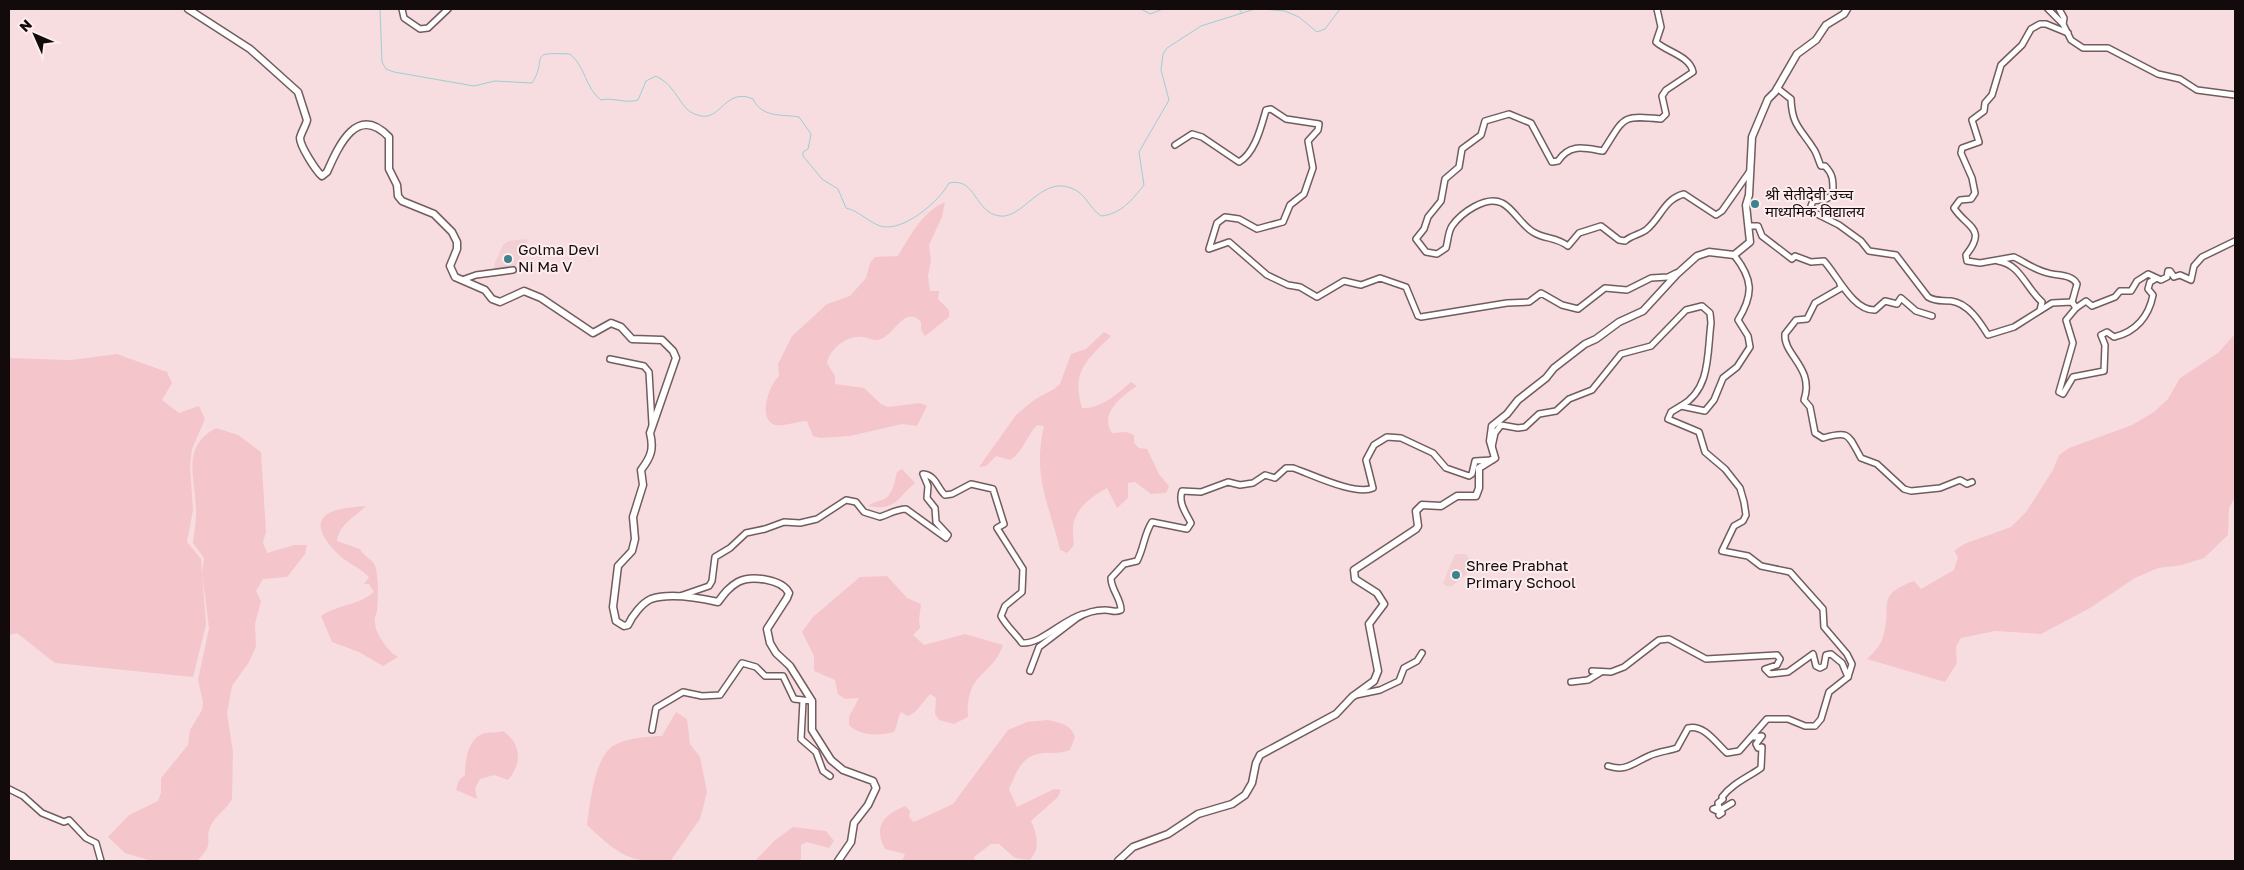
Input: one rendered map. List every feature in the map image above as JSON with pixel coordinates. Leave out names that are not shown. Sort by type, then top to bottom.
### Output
[{"type":"main road","points":[[188,9],[250,49],[298,92],[308,120],[300,138],[302,147],[316,170],[322,176],[327,172],[348,133],[356,126],[369,125],[381,129],[389,137],[389,169],[397,185],[398,196],[402,201],[434,214],[452,232],[457,242],[457,250],[450,266],[455,276],[484,290],[492,299],[500,302],[524,291],[541,298],[593,333],[611,323],[621,328],[632,339],[662,340],[669,345],[676,358],[652,424],[650,433],[653,445],[650,459],[641,470],[643,486],[633,517],[635,539],[632,551],[618,566],[613,607],[616,622],[624,626],[628,625],[632,616],[650,599],[694,596],[718,602],[728,589],[740,581],[755,579],[773,581],[787,588],[789,593],[787,598],[767,629],[770,643],[776,653],[790,666],[812,701],[812,730],[831,760],[843,770],[873,781],[876,788],[868,805],[854,823],[851,842],[838,861]]},
{"type":"main road","points":[[1118,861],[1132,847],[1168,834],[1198,814],[1232,804],[1248,791],[1260,755],[1336,714],[1377,676],[1378,671],[1368,624],[1384,604],[1377,593],[1355,579],[1354,570],[1416,529],[1418,526],[1416,511],[1422,504],[1441,506],[1457,496],[1472,498],[1476,496],[1479,484],[1479,468],[1495,458],[1490,441],[1492,426],[1507,414],[1518,400],[1585,344],[1596,339],[1619,322],[1643,312],[1677,274],[1704,253],[1734,255],[1750,242],[1746,205],[1752,137],[1768,99],[1777,88],[1797,54],[1816,40],[1826,24],[1844,14],[1848,9]]},
{"type":"street","points":[[402,9],[404,18],[420,29],[428,28],[448,9]]},
{"type":"street","points":[[1657,9],[1661,27],[1656,42],[1662,48],[1687,60],[1693,72],[1666,90],[1662,96],[1666,114],[1661,118],[1635,116],[1627,118],[1604,151],[1574,147],[1563,153],[1558,161],[1552,162],[1532,123],[1509,114],[1486,121],[1481,135],[1462,149],[1459,167],[1445,179],[1441,201],[1428,217],[1424,229],[1416,239],[1426,252],[1437,254],[1446,248],[1451,228],[1459,218],[1468,211],[1488,202],[1497,201],[1505,204],[1521,224],[1533,232],[1541,237],[1557,238],[1568,246],[1579,233],[1601,226],[1620,240],[1625,241],[1636,233],[1641,233],[1647,229],[1675,196],[1684,194],[1716,215],[1722,212],[1750,171]]},
{"type":"street","points":[[2048,9],[2063,24],[2071,40],[2083,48],[2108,48],[2158,74],[2180,79],[2198,90],[2235,95]]},
{"type":"street","points":[[2059,9],[2064,18],[2063,24]]},
{"type":"street","points":[[2068,33],[2046,24],[2035,26],[2029,32],[2022,45],[2001,65],[1992,95],[1986,103],[1984,111],[1972,120],[1979,142],[1962,148],[1961,153],[1972,178],[1975,193],[1971,199],[1960,200],[1954,208],[1968,222],[1975,235],[1974,246],[1966,255],[1967,261],[1980,263],[2014,257],[2035,269],[2074,279],[2077,284],[2072,302],[2076,308]]},
{"type":"street","points":[[1777,88],[1791,99],[1792,117],[1796,126],[1815,150],[1822,166],[1825,166],[1834,179],[1833,195],[1826,199],[1813,201],[1812,206],[1815,213],[1838,225],[1861,241],[1869,251],[1896,255],[1928,298],[1934,301],[1958,303],[1976,316],[1988,335],[2014,327],[2052,303],[2072,302]]},
{"type":"street","points":[[1175,145],[1192,134],[1202,137],[1239,162],[1244,159],[1258,135],[1266,110],[1272,109],[1286,120],[1319,124],[1318,130],[1308,141],[1313,168],[1304,194],[1290,205],[1283,222],[1257,229],[1239,219],[1225,217],[1217,223],[1208,249],[1229,242],[1267,275],[1288,285],[1300,287],[1317,297],[1344,281],[1361,286],[1380,278],[1406,287],[1421,317],[1507,302],[1530,302],[1541,293],[1562,305],[1578,309],[1605,288],[1628,290],[1651,278],[1668,277],[1677,274]]},
{"type":"street","points":[[1749,226],[1758,226],[1762,236],[1792,259],[1795,256],[1811,262],[1824,261],[1840,284],[1862,307],[1875,310],[1884,301],[1897,304],[1901,298],[1916,311],[1932,316]]},
{"type":"street","points":[[2155,278],[2150,282],[2148,289],[2153,294],[2151,304],[2135,329],[2114,337],[2107,332],[2102,335],[2105,345],[2104,372],[2074,377],[2063,394],[2059,390],[2064,381],[2073,342],[2066,320],[2076,308],[2086,301],[2092,306],[2109,298],[2116,297],[2120,291],[2131,291],[2136,281],[2148,274],[2155,278],[2164,279],[2170,271],[2174,277],[2180,275],[2191,280],[2194,266],[2202,257],[2235,241]]},
{"type":"street","points":[[1681,406],[1704,411],[1714,400],[1723,378],[1737,366],[1750,347],[1748,336],[1738,320],[1750,299],[1746,270],[1734,255]]},
{"type":"street","points":[[1992,260],[2006,262],[2017,271],[2032,293],[2042,302],[2040,310]]},
{"type":"street","points":[[462,280],[483,274],[514,270]]},
{"type":"street","points":[[1840,284],[1841,288],[1816,303],[1807,319],[1796,320],[1786,334],[1786,345],[1798,360],[1805,377],[1807,393],[1804,400],[1810,407],[1815,434],[1824,438],[1839,432],[1844,434],[1852,442],[1861,458],[1877,464],[1904,489],[1911,491],[1940,488],[1960,480],[1967,484],[1972,482]]},
{"type":"street","points":[[1492,448],[1495,433],[1501,425],[1518,428],[1525,427],[1539,414],[1556,411],[1569,399],[1592,390],[1621,354],[1651,346],[1686,310],[1702,306],[1710,313],[1703,384],[1694,397],[1671,412],[1668,419],[1699,432],[1705,452],[1725,469],[1740,488],[1746,515],[1744,521],[1734,526],[1722,552],[1748,556],[1761,566],[1790,572],[1823,609],[1824,627],[1847,654],[1852,664],[1848,676],[1830,692],[1821,719],[1815,726],[1805,726],[1788,719],[1767,719],[1739,751],[1727,753],[1703,730],[1693,727],[1688,728],[1677,748],[1649,756],[1632,766],[1621,769],[1608,766]]},
{"type":"street","points":[[610,359],[644,366],[649,372],[652,424]]},
{"type":"street","points":[[677,597],[709,586],[712,581],[715,557],[730,548],[746,533],[766,530],[784,522],[800,523],[817,519],[846,500],[856,502],[864,512],[880,517],[894,510],[906,509],[946,538],[948,535],[936,522],[935,508],[927,498],[928,486],[923,474],[928,474],[935,480],[945,495],[952,494],[971,484],[993,489],[1004,524],[998,528],[1023,569],[1022,592],[1005,606],[1001,616],[1007,627],[1015,633],[1022,643],[1031,643],[1069,618],[1105,610],[1116,612],[1121,610],[1121,602],[1111,585],[1111,578],[1124,564],[1137,562],[1144,547],[1146,531],[1152,522],[1187,529],[1191,523],[1182,508],[1180,496],[1182,491],[1201,492],[1228,482],[1240,485],[1254,483],[1264,475],[1275,478],[1286,468],[1293,468],[1349,488],[1367,491],[1373,488],[1366,460],[1374,445],[1387,437],[1401,438],[1433,453],[1446,468],[1469,476],[1472,474],[1475,461],[1493,460]]},
{"type":"street","points":[[1030,671],[1039,647],[1083,614]]},
{"type":"street","points":[[1592,671],[1611,672],[1624,666],[1659,640],[1669,639],[1706,660],[1777,655],[1780,659],[1777,665],[1765,669],[1770,674],[1788,672],[1813,654],[1816,666],[1820,668],[1824,666],[1826,656],[1830,654],[1842,663],[1848,676]]},
{"type":"street","points":[[1356,695],[1380,690],[1399,680],[1404,668],[1417,661],[1422,653]]},
{"type":"street","points":[[652,730],[656,708],[683,692],[702,696],[720,695],[742,662],[756,667],[766,676],[783,676],[794,699],[812,701]]},
{"type":"street","points":[[1571,682],[1588,680],[1602,672]]},
{"type":"street","points":[[803,701],[801,739],[816,752],[823,771],[830,776]]},
{"type":"street","points":[[1732,803],[1717,812],[1713,809],[1719,807],[1718,803],[1723,800],[1722,797],[1735,783],[1744,780],[1761,768],[1762,747],[1758,748],[1756,744],[1762,736],[1752,737]]},
{"type":"street","points":[[9,789],[23,796],[42,813],[64,822],[69,820],[86,838],[96,843],[101,861]]},
{"type":"shaded area","points":[[945,202],[942,217],[929,245],[931,260],[928,276],[930,291],[939,291],[938,299],[949,310],[949,317],[925,336],[921,330],[921,322],[910,317],[905,318],[879,340],[862,337],[851,338],[835,348],[827,363],[835,376],[835,384],[864,388],[881,404],[888,407],[920,403],[927,406],[917,426],[902,424],[850,436],[820,438],[813,436],[807,421],[786,425],[775,425],[770,422],[767,416],[766,402],[775,380],[779,376],[778,364],[792,336],[827,304],[850,296],[866,278],[870,263],[875,257],[898,256],[923,218]]},
{"type":"shaded area","name":"Golma Devi Ni Ma V","points":[[527,239],[528,250],[523,253],[513,270],[495,270],[494,265],[503,245],[508,241]]},
{"type":"shaded area","points":[[1104,332],[1111,336],[1088,360],[1080,375],[1079,395],[1082,408],[1089,408],[1102,403],[1131,382],[1137,386],[1114,406],[1108,419],[1109,426],[1112,433],[1127,432],[1134,435],[1134,443],[1139,448],[1147,449],[1159,474],[1169,486],[1166,493],[1151,494],[1135,482],[1128,483],[1128,498],[1117,508],[1107,488],[1089,500],[1079,511],[1074,524],[1074,543],[1067,553],[1060,550],[1043,489],[1040,460],[1044,426],[1037,425],[1033,429],[1018,453],[1010,460],[996,456],[986,466],[979,467],[1016,415],[1034,400],[1060,384],[1071,354],[1086,349]]},
{"type":"shaded area","points":[[2235,334],[2235,497],[2229,508],[2228,535],[2204,558],[2182,565],[2158,568],[2135,578],[2090,608],[2041,634],[1995,631],[1961,638],[1956,647],[1957,663],[1945,682],[1867,659],[1882,640],[1886,626],[1887,603],[1894,591],[1914,581],[1921,589],[1954,570],[1958,557],[1954,551],[1964,544],[2011,527],[2026,512],[2053,470],[2059,455],[2069,448],[2132,425],[2154,412],[2168,399],[2180,378],[2218,353]]},
{"type":"shaded area","points":[[117,354],[167,372],[172,383],[162,400],[179,413],[199,406],[205,419],[192,449],[190,466],[193,510],[187,542],[201,559],[206,625],[193,677],[55,663],[17,633],[9,635],[9,358],[71,360]]},
{"type":"shaded area","points":[[216,428],[238,435],[261,452],[266,532],[263,542],[267,553],[294,545],[307,545],[305,554],[287,577],[263,579],[256,591],[261,601],[255,624],[256,647],[249,662],[232,686],[227,713],[233,752],[232,799],[211,825],[208,845],[197,861],[152,861],[125,853],[108,837],[129,815],[158,801],[161,793],[161,778],[188,745],[190,730],[202,710],[203,702],[198,680],[209,628],[202,573],[204,558],[193,543],[196,512],[192,465],[198,444]]},
{"type":"shaded area","points":[[902,469],[915,483],[890,505],[884,507],[868,506],[888,496],[897,472]]},
{"type":"shaded area","points":[[366,506],[344,525],[337,541],[360,549],[375,566],[378,580],[376,627],[387,647],[398,657],[383,666],[359,652],[332,642],[321,616],[334,609],[368,597],[374,592],[369,584],[364,584],[369,577],[338,554],[328,542],[321,529],[323,518],[331,512]]},
{"type":"shaded area","name":"Shree Prabhat Primary School","points":[[1455,554],[1466,554],[1475,567],[1452,586],[1446,586],[1443,583]]},
{"type":"shaded area","points":[[887,576],[907,598],[921,604],[920,628],[913,635],[924,645],[965,634],[1003,645],[998,656],[980,676],[971,691],[968,702],[968,717],[954,724],[939,720],[935,714],[936,698],[930,694],[915,712],[908,716],[901,712],[894,732],[882,734],[864,733],[853,729],[849,725],[849,717],[859,698],[845,699],[838,694],[835,680],[814,671],[814,656],[802,632],[813,617],[860,577]]},
{"type":"shaded area","points":[[676,712],[687,719],[690,744],[700,757],[707,792],[700,819],[671,860],[645,861],[615,849],[587,825],[594,782],[601,761],[613,746],[631,739],[662,736]]},
{"type":"shaded area","points":[[1048,720],[1071,729],[1075,737],[1070,750],[1031,756],[1018,769],[1009,789],[1017,807],[1054,789],[1061,790],[1058,797],[1031,821],[1035,831],[1037,846],[1030,860],[1015,858],[999,844],[991,844],[974,857],[975,861],[902,861],[905,854],[885,849],[880,828],[891,813],[905,806],[910,811],[909,817],[914,822],[953,804],[1008,730],[1027,722]]},
{"type":"shaded area","points":[[503,731],[517,748],[518,761],[513,774],[508,780],[494,775],[480,779],[475,788],[477,799],[456,790],[459,780],[465,775],[467,756],[471,744],[480,735]]},
{"type":"shaded area","points":[[793,827],[826,831],[834,841],[829,848],[806,842],[801,845],[801,861],[755,861],[774,841]]},
{"type":"waterway","points":[[380,9],[382,62],[386,69],[394,72],[474,86],[495,81],[532,83],[537,74],[540,58],[543,55],[570,54],[579,65],[592,90],[601,100],[638,100],[646,81],[656,76],[668,84],[687,109],[701,116],[708,116],[730,100],[744,96],[753,99],[761,109],[767,112],[799,117],[811,134],[808,149],[803,152],[803,156],[822,179],[838,189],[846,208],[855,211],[880,226],[889,227],[899,225],[929,207],[949,183],[965,185],[985,209],[1000,216],[1017,211],[1041,192],[1060,186],[1076,190],[1101,216],[1120,209],[1144,185],[1139,152],[1169,100],[1161,70],[1163,54],[1167,48],[1201,26],[1255,9]]},
{"type":"waterway","points":[[1141,9],[1150,14],[1163,9]]},
{"type":"waterway","points":[[1239,9],[1242,13]]},
{"type":"waterway","points":[[1262,9],[1285,11],[1299,17],[1317,32],[1325,29],[1340,9]]},
{"type":"waterway","points":[[1365,9],[1388,9]]},
{"type":"place","name":"श्री सेतीदेवी उच्च माध्यमिक विद्यालय","points":[[1755,204]]},
{"type":"place","name":"Golma Devi Ni Ma V","points":[[508,259]]},
{"type":"place","name":"Shree Prabhat Primary School","points":[[1456,575]]}]
